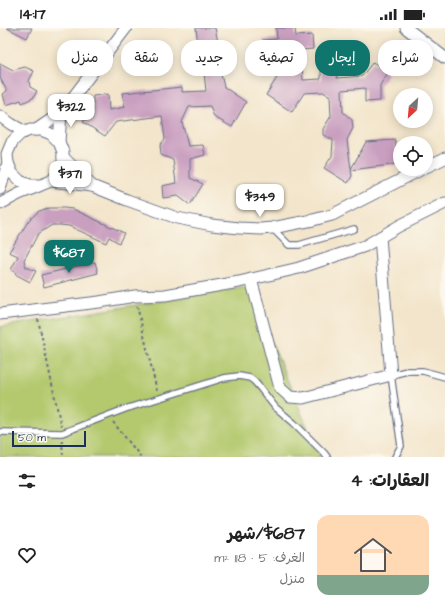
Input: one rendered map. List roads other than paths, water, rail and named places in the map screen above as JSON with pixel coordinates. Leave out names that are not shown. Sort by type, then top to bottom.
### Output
[{"type":"street","points":[[30,131],[61,113],[126,28]]},
{"type":"street","points":[[406,28],[445,58]]},
{"type":"street","points":[[59,142],[61,113]]},
{"type":"street","points":[[0,116],[12,124],[30,131]]},
{"type":"street","points":[[0,189],[5,155],[12,142],[20,134],[41,130],[51,134],[59,142],[63,152],[63,163],[59,173],[46,183],[19,194],[0,204]]},
{"type":"street","points":[[5,155],[12,173],[20,181],[30,185],[46,183],[92,186],[177,218],[212,225],[239,228],[272,228],[332,215],[408,176]]},
{"type":"street","points":[[63,157],[92,186]]},
{"type":"street","points":[[433,164],[445,158]]},
{"type":"street","points":[[0,314],[100,302],[134,296],[165,295],[251,279],[299,268],[365,246],[445,202]]},
{"type":"street","points":[[251,279],[280,388],[290,397],[303,398],[391,375],[380,237]]},
{"type":"lane","points":[[272,228],[289,245],[299,245],[354,229]]},
{"type":"lane","points":[[395,457],[401,446],[391,375],[407,371],[423,371],[445,377]]},
{"type":"lane","points":[[0,432],[62,433],[108,415],[159,398],[224,378],[240,376],[250,378],[258,384],[275,408],[294,423],[327,457]]}]
